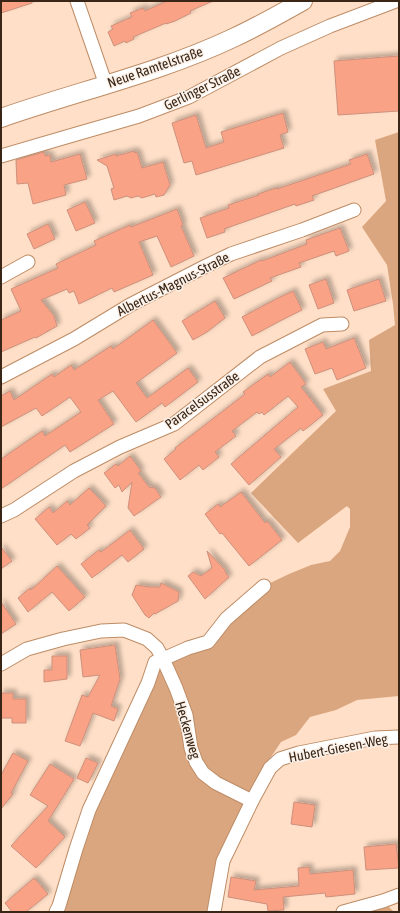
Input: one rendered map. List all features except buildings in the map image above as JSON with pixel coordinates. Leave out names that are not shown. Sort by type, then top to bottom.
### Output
[{"type":"main road","name":"Neue Ramtelstraße","points":[[1,118],[180,60],[233,39],[303,1]]},
{"type":"street","points":[[77,1],[106,85]]},
{"type":"street","name":"Gerlinger Straße","points":[[1,156],[139,116],[182,100],[281,48],[330,26],[396,1]]},
{"type":"street","name":"Albertus-Magnus-Straße","points":[[1,377],[74,338],[130,305],[231,254],[302,230],[354,210]]},
{"type":"street","points":[[1,278],[28,262]]},
{"type":"street","name":"Paracelsusstraße","points":[[1,516],[14,510],[74,471],[120,447],[174,424],[260,357],[322,325],[342,324]]},
{"type":"street","points":[[56,912],[89,810],[148,683],[155,662],[188,648],[208,642],[226,619],[264,586]]},
{"type":"street","name":"Heckenweg","points":[[1,664],[27,649],[101,630],[124,630],[147,639],[157,648],[176,688],[186,715],[190,748],[203,773],[216,783],[252,801]]},
{"type":"street","name":"Hubert-Giesen-Weg","points":[[252,801],[270,768],[280,759],[299,753],[375,738],[399,737]]},
{"type":"street","points":[[218,911],[223,861],[252,801]]},
{"type":"street","points":[[343,912],[399,895]]},
{"type":"shaded area","points":[[399,132],[399,696],[357,700],[336,710],[310,717],[296,735],[281,742],[263,769],[224,865],[214,912],[55,912],[155,662],[208,642],[264,586],[311,565],[330,561],[340,551],[350,527],[350,509],[347,506],[298,543],[251,493],[336,411],[323,389],[371,371],[369,340],[395,325],[387,265],[362,227],[386,201],[375,140]]},
{"type":"shaded area","points":[[383,901],[394,912],[344,912]]}]
